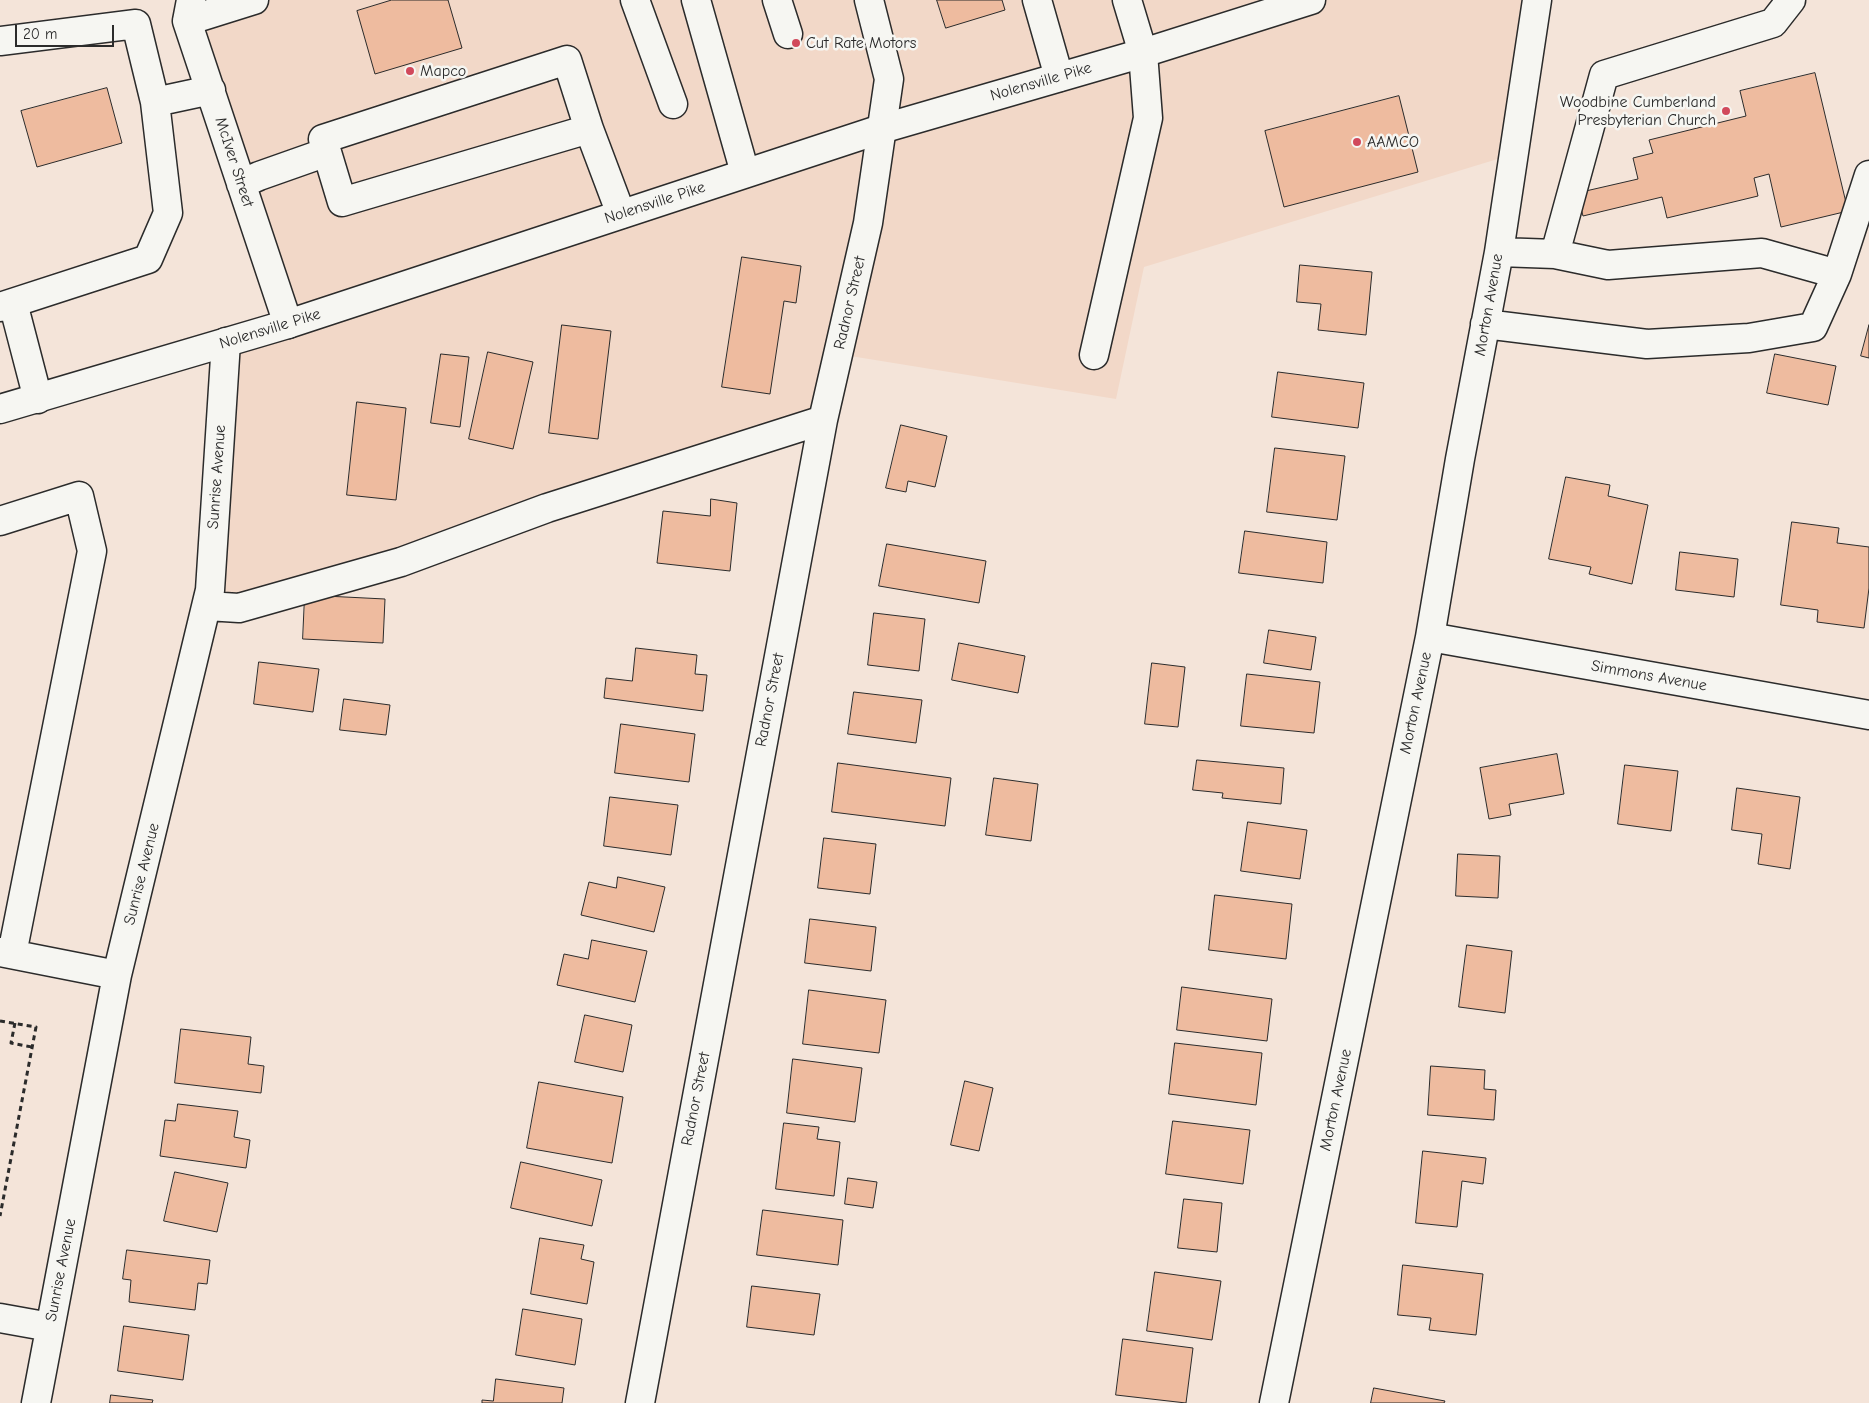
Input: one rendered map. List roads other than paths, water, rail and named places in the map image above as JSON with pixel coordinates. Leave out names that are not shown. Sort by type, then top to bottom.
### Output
[{"type":"street","points":[[189,10],[254,0]]},
{"type":"street","points":[[635,0],[673,104]]},
{"type":"street","points":[[696,0],[745,173]]},
{"type":"street","points":[[777,0],[788,34]]},
{"type":"street","name":"Radnor Street","points":[[640,1403],[822,420],[868,223],[889,79],[869,0]]},
{"type":"street","points":[[1037,0],[1059,77]]},
{"type":"street","points":[[1094,354],[1148,118],[1142,53],[1127,0]]},
{"type":"street","name":"Nolensville Pike","points":[[0,409],[288,324],[882,129],[1142,53],[1311,0]]},
{"type":"street","name":"Morton Avenue","points":[[1274,1403],[1430,637],[1499,252],[1537,0]]},
{"type":"street","points":[[1555,254],[1604,75],[1773,23],[1791,0]]},
{"type":"street","name":"McIver Street","points":[[189,10],[210,90],[288,324]]},
{"type":"street","points":[[0,42],[136,24],[155,102],[168,213],[148,259],[6,305],[38,399]]},
{"type":"street","points":[[588,129],[342,202],[323,139],[566,60],[588,129],[621,214]]},
{"type":"street","points":[[155,102],[210,90]]},
{"type":"street","points":[[241,184],[326,152]]},
{"type":"street","points":[[1486,324],[1647,344],[1748,338],[1813,326],[1837,274],[1869,175]]},
{"type":"street","points":[[1499,252],[1555,254],[1608,265],[1762,253],[1837,274]]},
{"type":"street","name":"Sunrise Avenue","points":[[36,1403],[117,975],[207,606],[226,342]]},
{"type":"street","points":[[207,606],[240,608],[401,562],[547,508],[822,420]]},
{"type":"street","points":[[0,521],[79,496],[92,550],[6,953],[117,975]]},
{"type":"street","name":"Simmons Avenue","points":[[1430,637],[1869,715]]},
{"type":"street","points":[[0,1318],[50,1327]]},
{"type":"place","name":"Cut Rate Motors","points":[[796,43]]},
{"type":"place","name":"Mapco","points":[[410,71]]},
{"type":"place","name":"Woodbine Cumberland Presbyterian Church","points":[[1726,111]]},
{"type":"place","name":"AAMCO","points":[[1357,142]]}]
